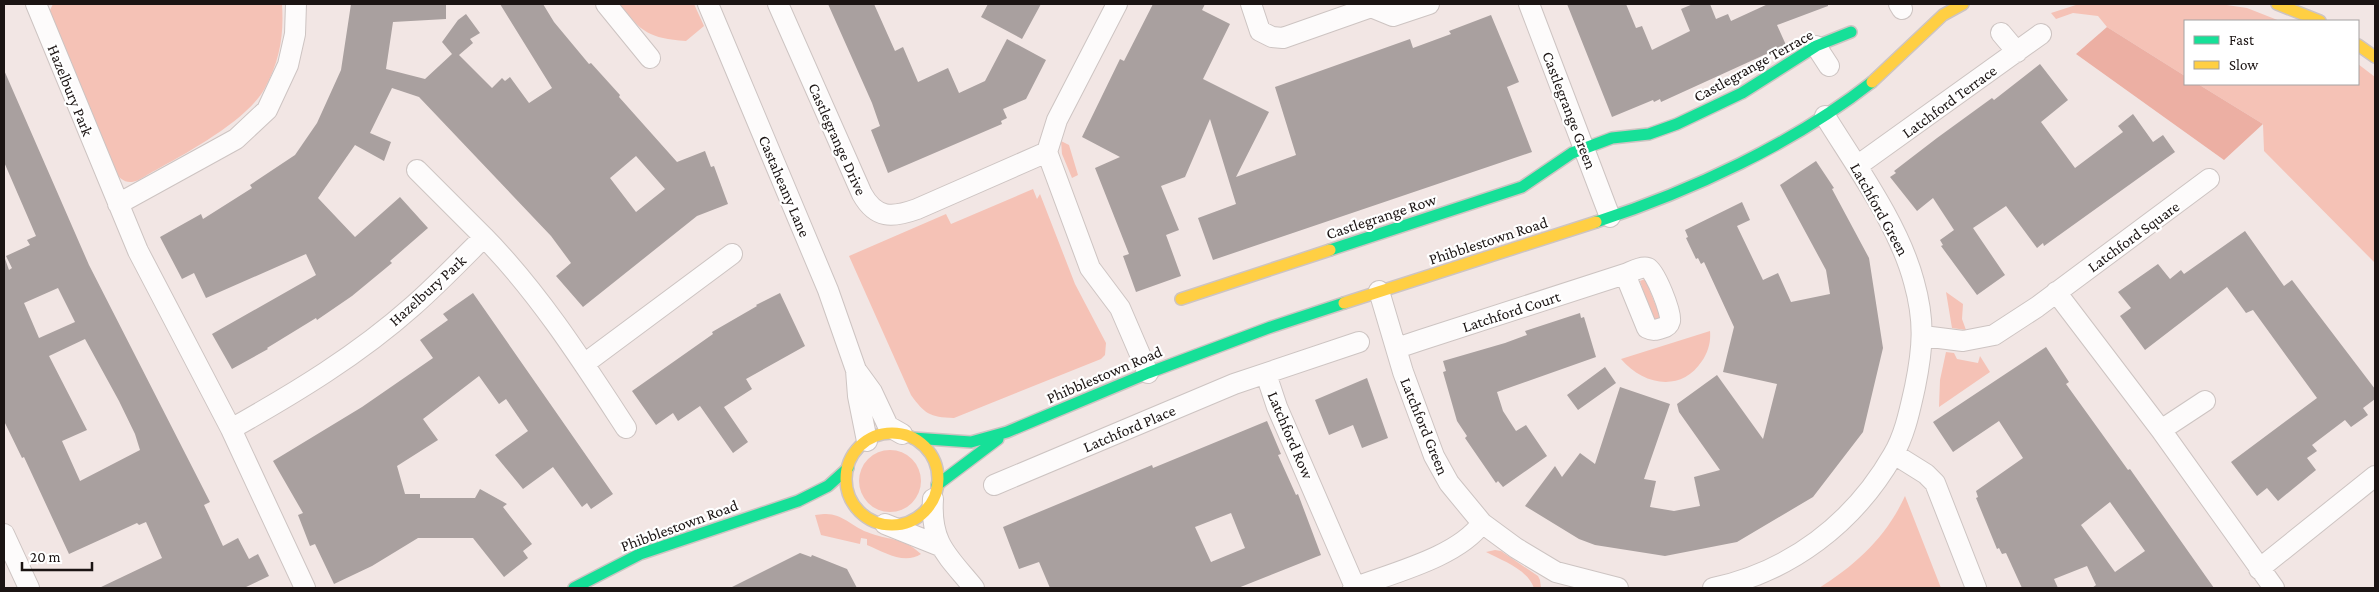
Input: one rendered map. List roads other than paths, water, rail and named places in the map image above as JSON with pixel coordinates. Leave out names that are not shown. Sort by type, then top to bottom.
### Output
[{"type":"street","name":"Hazelbury Park","points":[[36,4],[138,252],[231,428],[305,588]]},
{"type":"street","points":[[118,204],[236,139],[266,110],[288,65],[295,34],[296,4]]},
{"type":"street","points":[[606,4],[650,58]]},
{"type":"street","name":"Castaheany Lane","points":[[708,4],[817,264],[856,370],[858,396],[866,441]]},
{"type":"street","name":"Castlegrange Drive","points":[[778,4],[862,194],[869,206],[882,214],[903,214],[918,209],[1047,152]]},
{"type":"street","points":[[1116,4],[1057,120],[1047,152],[1090,268],[1120,308],[1148,373]]},
{"type":"street","points":[[1253,12],[1260,31],[1272,37],[1283,38],[1371,7],[1393,16],[1429,4]]},
{"type":"street","name":"Castlegrange Green","points":[[1529,4],[1610,217]]},
{"type":"street","name":"Phibblestown Road","points":[[1943,15],[1949,4]]},
{"type":"street","name":"Phibblestown Road","points":[[907,436],[971,442],[1007,432],[1148,373],[1271,327],[1610,217],[1720,173],[1825,116],[1884,72],[1943,15],[1963,4]]},
{"type":"street","points":[[2277,4],[2317,20]]},
{"type":"street","name":"Castlegrange Terrace","points":[[1584,148],[1612,138],[1649,134],[1685,121],[1742,93],[1816,46],[1851,32]]},
{"type":"street","points":[[2001,33],[2017,52]]},
{"type":"street","name":"Latchford Terrace","points":[[1857,166],[2041,34]]},
{"type":"street","points":[[1816,46],[1829,66]]},
{"type":"street","points":[[2359,46],[2375,57]]},
{"type":"street","name":"Latchford Green","points":[[1713,588],[1749,580],[1818,542],[1843,522],[1861,502],[1894,454],[1904,429],[1912,398],[1923,336],[1915,284],[1907,256],[1857,166],[1825,116]]},
{"type":"street","name":"Castlegrange Row","points":[[1181,299],[1522,187],[1572,153],[1584,148]]},
{"type":"street","points":[[418,170],[511,264],[584,364],[626,428]]},
{"type":"street","name":"Latchford Square","points":[[1923,336],[1963,341],[1989,337],[2056,292],[2209,179]]},
{"type":"street","name":"Hazelbury Park","points":[[231,428],[311,383],[354,354],[413,306],[484,237]]},
{"type":"street","points":[[584,364],[732,254]]},
{"type":"street","name":"Latchford Court","points":[[1397,348],[1625,274]]},
{"type":"street","name":"Latchford Green","points":[[1379,291],[1403,372],[1434,456],[1449,482],[1482,523],[1555,580],[1618,588]]},
{"type":"street","points":[[2056,292],[2161,430],[2274,588]]},
{"type":"street","name":"Latchford Row","points":[[1360,342],[1266,374],[1277,407],[1354,588],[1450,551],[1467,541],[1482,523]]},
{"type":"street","name":"Castaheany Lane","points":[[856,370],[872,392],[888,426],[907,436]]},
{"type":"street","name":"Latchford Place","points":[[994,485],[1226,388],[1266,374]]},
{"type":"street","points":[[2161,430],[2205,401]]},
{"type":"street","name":"Phibblestown Road","points":[[935,492],[1007,432]]},
{"type":"street","points":[[861,513],[848,492],[846,480],[851,457],[866,441],[889,433],[907,436],[924,446],[932,457],[937,471],[933,522],[940,546],[974,588]]},
{"type":"street","points":[[1894,454],[1921,470],[1935,483],[1976,588]]},
{"type":"street","name":"Phibblestown Road","points":[[574,588],[640,554],[798,501],[828,486],[848,468]]},
{"type":"street","points":[[2259,569],[2375,476]]},
{"type":"street","points":[[885,524],[899,524],[913,520],[925,511],[935,492]]},
{"type":"street","name":"Phibblestown Road","points":[[798,501],[816,502]]},
{"type":"street","points":[[844,508],[861,513],[872,521],[885,524],[940,546]]},
{"type":"street","points":[[4,534],[29,588]]}]
